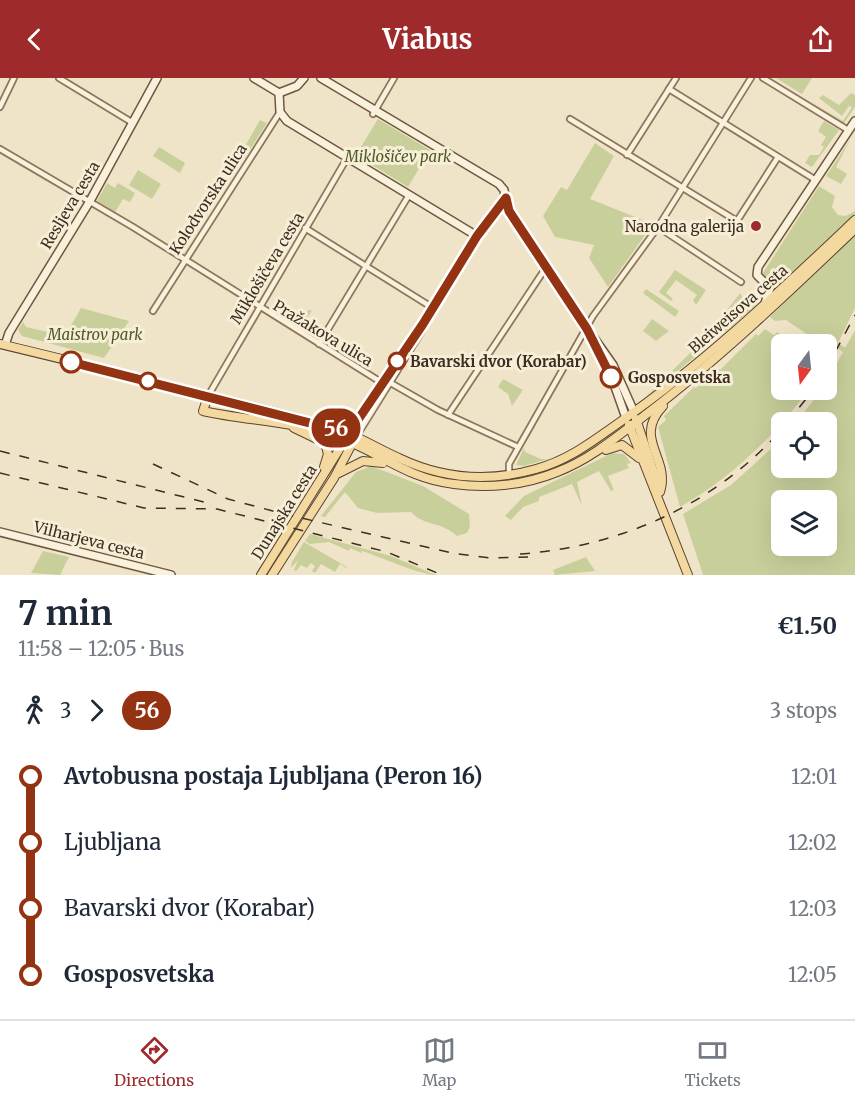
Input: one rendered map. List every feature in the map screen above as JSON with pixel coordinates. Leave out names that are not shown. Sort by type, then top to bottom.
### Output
[{"type":"main road","name":"Resljeva cesta","points":[[2,344],[90,201],[157,78]]},
{"type":"main road","points":[[254,78],[282,95]]},
{"type":"main road","points":[[304,78],[282,95],[280,112],[290,124],[349,155],[477,236],[506,198]]},
{"type":"main road","points":[[321,78],[374,112],[495,181],[504,190],[509,211],[545,269],[587,329],[613,381],[626,418],[633,425],[660,492],[664,512]]},
{"type":"main road","points":[[769,304],[770,288],[758,275],[758,267],[814,179],[855,121]]},
{"type":"main road","name":"Bleiweisova cesta","points":[[593,453],[681,387],[855,220]]},
{"type":"main road","name":"Bleiweisova cesta","points":[[351,438],[439,473],[474,477],[536,470],[569,456],[634,412],[769,304],[855,229]]},
{"type":"main road","points":[[587,329],[596,337],[613,365],[634,412],[633,425],[643,463],[688,575]]},
{"type":"main road","points":[[2,344],[208,396],[351,438],[395,467]]},
{"type":"main road","points":[[660,492],[662,474],[652,445],[651,423],[681,387]]},
{"type":"main road","points":[[208,396],[204,411],[351,438]]},
{"type":"main road","points":[[291,426],[321,439],[326,445],[328,454],[322,477]]},
{"type":"main road","name":"Dunajska cesta","points":[[272,575],[336,476],[351,438]]},
{"type":"main road","name":"Dunajska cesta","points":[[261,575],[322,477],[351,438]]},
{"type":"main road","points":[[336,476],[367,460],[446,483],[498,485],[549,475],[593,453],[622,446],[631,450],[643,463]]},
{"type":"main road","points":[[336,476],[356,458],[377,457]]},
{"type":"main road","name":"Vilharjeva cesta","points":[[0,532],[171,575]]},
{"type":"street","points":[[0,107],[14,78]]},
{"type":"street","points":[[58,78],[133,123]]},
{"type":"street","points":[[374,112],[394,78]]},
{"type":"street","points":[[627,155],[676,78]]},
{"type":"street","points":[[508,474],[509,464],[518,447],[596,312],[658,227],[751,78]]},
{"type":"street","points":[[763,78],[848,130]]},
{"type":"street","points":[[669,89],[814,179]]},
{"type":"street","name":"Kolodvorska ulica","points":[[153,311],[280,112]]},
{"type":"street","points":[[570,119],[737,221],[778,157]]},
{"type":"street","name":"Pražakova ulica","points":[[0,149],[90,201],[258,307],[386,384],[518,447]]},
{"type":"street","name":"Miklošičeva cesta","points":[[208,396],[349,155]]},
{"type":"street","points":[[319,344],[409,195]]},
{"type":"street","points":[[658,227],[741,282]]},
{"type":"street","points":[[305,228],[433,308]]},
{"type":"street","points":[[351,438],[477,236]]},
{"type":"street","points":[[448,415],[545,269]]},
{"type":"green space","points":[[776,78],[812,78],[802,94]]},
{"type":"green space","points":[[851,93],[855,95],[855,107],[844,123],[811,102],[843,121],[852,107],[849,106],[842,116],[819,98],[823,95],[839,105]]},
{"type":"green space","name":"Miklošičev park","points":[[378,119],[430,150],[408,187],[356,155]]},
{"type":"green space","points":[[260,120],[267,123],[244,159],[240,155]]},
{"type":"green space","points":[[824,121],[839,130],[812,167],[805,163],[810,155],[819,155],[824,147],[821,145],[826,137],[818,131]]},
{"type":"green space","points":[[850,140],[836,167],[847,174],[841,184],[826,176]]},
{"type":"green space","points":[[595,143],[614,156],[590,199],[653,224],[608,287],[589,258],[594,245],[555,237],[543,216],[561,187],[567,190]]},
{"type":"green space","points":[[159,147],[185,163],[180,173],[153,156]]},
{"type":"green space","points":[[138,170],[161,184],[152,199],[129,185]]},
{"type":"green space","points":[[107,183],[115,188],[118,183],[135,193],[130,202],[123,199],[115,212],[97,201]]},
{"type":"green space","points":[[819,186],[835,196],[832,207],[838,215],[846,216],[855,211],[855,217],[775,291],[761,276]]},
{"type":"green space","points":[[855,233],[855,308],[838,343],[845,348],[855,330],[855,575],[703,575],[683,514],[731,485],[771,449],[771,478],[837,478],[837,412],[804,412],[813,400],[837,400],[837,363],[843,352],[837,348],[837,334],[807,334],[786,320],[775,321],[770,317]]},
{"type":"green space","points":[[675,270],[706,290],[696,305],[693,300],[697,295],[676,280],[666,293],[673,299],[671,301],[659,292]]},
{"type":"green space","points":[[646,289],[679,311],[675,317],[643,293]]},
{"type":"green space","points":[[740,293],[747,305],[761,302],[645,398],[693,350],[695,352]]},
{"type":"green space","name":"Maistrov park","points":[[81,308],[129,321],[104,358],[22,336],[18,330],[23,322],[26,327],[65,336]]},
{"type":"green space","points":[[312,310],[304,323],[317,330],[315,333],[284,315]]},
{"type":"green space","points":[[652,319],[669,331],[656,341],[643,331]]},
{"type":"green space","points":[[765,329],[772,334],[771,400],[801,400],[792,412],[771,412],[771,435],[767,439],[717,483],[680,507],[658,427],[666,420],[664,416],[694,387],[696,388],[718,368],[720,370],[756,334],[758,336]]},
{"type":"green space","points":[[503,379],[523,390],[512,406],[508,394],[498,387]]},
{"type":"green space","points":[[524,448],[525,452],[541,459],[548,459],[524,466],[516,465]]},
{"type":"green space","points":[[612,453],[624,454],[631,463],[627,464],[629,468],[608,476],[614,490],[611,491],[599,471],[577,482],[582,506],[572,484],[539,497],[539,501],[523,507],[511,520],[505,516],[524,496]]},
{"type":"green space","points":[[371,466],[423,486],[469,514],[470,527],[467,533],[457,536],[416,517],[411,512],[377,513],[358,508],[345,492],[325,517],[321,516],[356,472]]},
{"type":"green space","points":[[310,534],[391,556],[436,575],[411,569],[362,551],[361,553],[350,548],[349,551],[329,542],[310,544],[305,541]]},
{"type":"green space","points":[[304,542],[347,568],[340,564],[335,572],[321,564],[315,573],[312,571],[315,566],[311,563],[307,568],[301,565],[296,571],[294,570],[298,560],[291,568],[292,562]]},
{"type":"green space","points":[[43,551],[69,557],[60,575],[31,573]]},
{"type":"green space","points":[[586,557],[595,571],[555,575],[553,570]]},
{"type":"railway","points":[[837,349],[855,315]]},
{"type":"railway","points":[[796,412],[805,400]]},
{"type":"railway","points":[[520,554],[557,550],[593,542],[663,517],[727,480],[771,440]]},
{"type":"railway","points":[[0,451],[208,503]]},
{"type":"railway","points":[[153,464],[228,499],[284,514],[452,553],[490,558],[528,557]]},
{"type":"railway","points":[[0,473],[144,508],[217,509],[387,552],[442,575]]},
{"type":"bus line","name":"56","points":[[71,362],[326,425],[349,433],[419,326],[423,324],[477,236],[506,198],[507,208],[534,253],[587,329],[611,377]]},
{"type":"place","name":"Narodna galerija","points":[[756,226]]},
{"type":"place","name":"Bavarski dvor (Korabar)","points":[[397,361]]},
{"type":"place","name":"Gosposvetska","points":[[611,377]]}]
